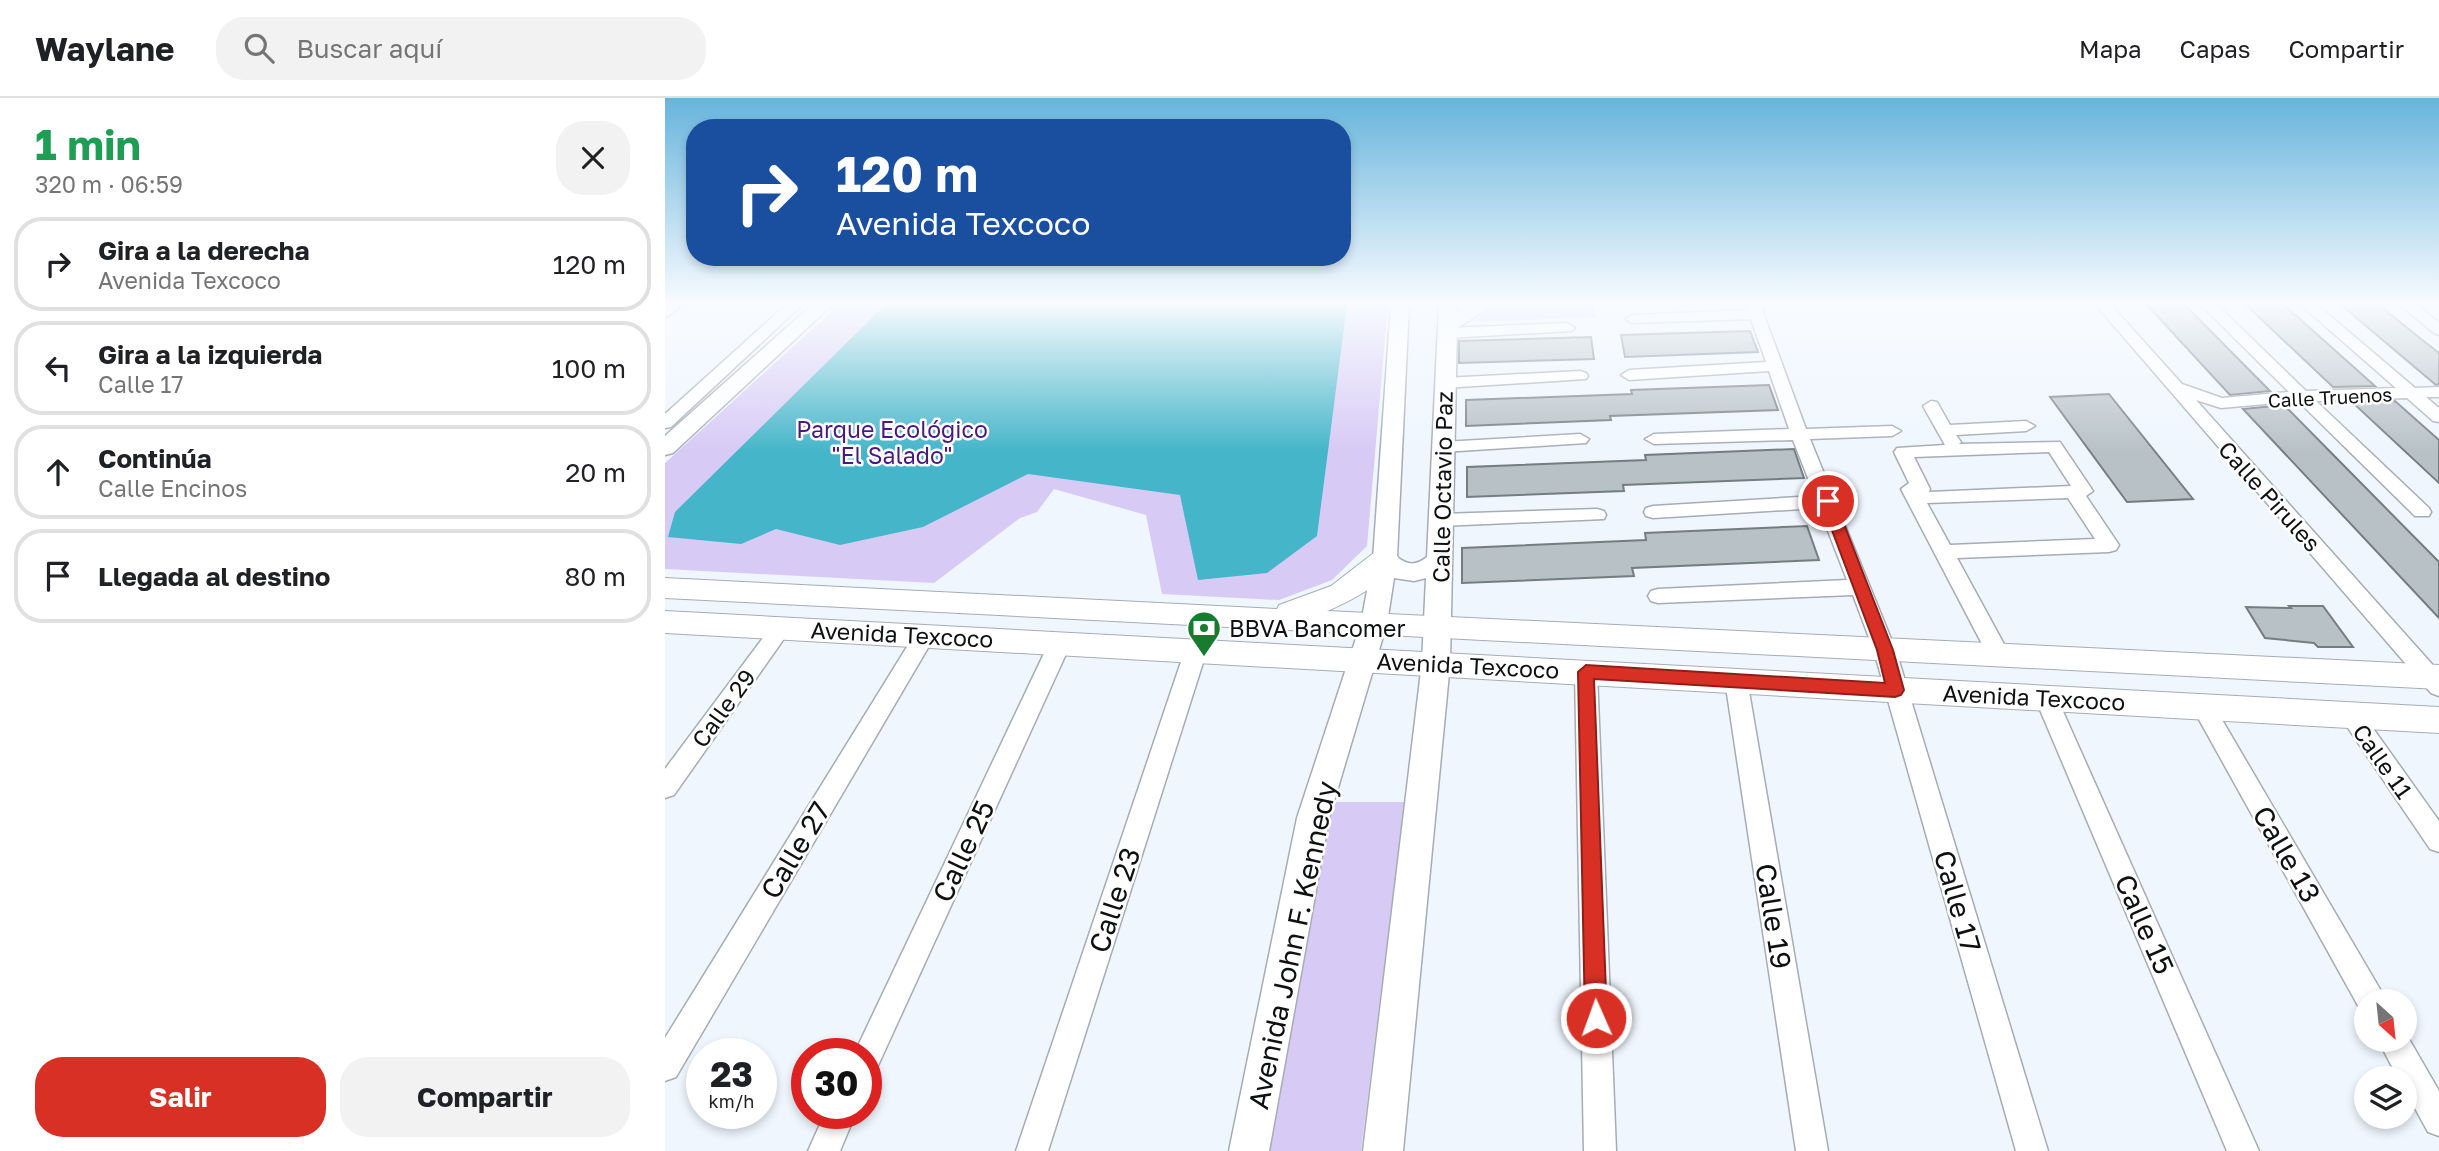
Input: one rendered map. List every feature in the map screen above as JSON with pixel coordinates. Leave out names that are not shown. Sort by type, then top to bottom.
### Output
[{"type":"main road","points":[[1265,618],[1299,611],[1330,599],[1361,581],[1385,559]]},
{"type":"main road","name":"Avenida Texcoco","points":[[665,588],[1374,622],[2436,680]]},
{"type":"main road","name":"Avenida Texcoco","points":[[665,622],[2439,720]]},
{"type":"street","points":[[665,423],[674,408],[739,353]]},
{"type":"street","points":[[665,448],[708,409],[762,353]]},
{"type":"street","name":"Avenida John F. Kennedy","points":[[1249,1151],[1313,818],[1374,622],[1385,559],[1397,353]]},
{"type":"street","name":"Calle Octavio Paz","points":[[1436,663],[1446,353]]},
{"type":"street","name":"Calle 17","points":[[1772,353],[1799,433],[1885,650],[2032,1151]]},
{"type":"street","name":"Calle Pirules","points":[[2145,353],[2436,680]]},
{"type":"street","points":[[2258,353],[2422,512]]},
{"type":"street","points":[[2364,353],[2439,416]]},
{"type":"street","points":[[1629,374],[1777,366]]},
{"type":"street","points":[[1444,383],[1580,376]]},
{"type":"street","name":"Calle Truenos","points":[[2175,387],[2221,404],[2302,396],[2439,392]]},
{"type":"street","points":[[2206,424],[2221,404]]},
{"type":"street","points":[[1931,406],[1956,450]]},
{"type":"street","points":[[674,408],[708,409]]},
{"type":"street","points":[[1944,430],[2026,425]]},
{"type":"street","points":[[1654,439],[1892,431]]},
{"type":"street","points":[[1443,447],[1580,439]]},
{"type":"street","points":[[1915,498],[2084,491],[2054,446],[1903,452],[1921,489],[1910,489],[2000,657]]},
{"type":"street","points":[[1944,552],[2109,545],[2074,492]]},
{"type":"street","points":[[1653,512],[1828,501]]},
{"type":"street","points":[[1441,520],[1597,515]]},
{"type":"street","points":[[1385,559],[1397,570],[1411,573],[1427,569],[1441,555]]},
{"type":"street","points":[[1658,596],[1861,587]]},
{"type":"street","name":"Calle 29","points":[[665,788],[782,628]]},
{"type":"street","name":"Calle 27","points":[[665,1066],[925,635]]},
{"type":"street","name":"Calle 25","points":[[876,1038],[1060,643]]},
{"type":"street","name":"Calle 23","points":[[1031,1151],[1196,650]]},
{"type":"street","points":[[1383,1151],[1436,663]]},
{"type":"street","points":[[1586,672],[1600,1151]]},
{"type":"street","name":"Calle 19","points":[[1736,680],[1812,1151]]},
{"type":"street","name":"Calle 15","points":[[2046,698],[2243,1151]]},
{"type":"street","name":"Calle 13","points":[[2203,706],[2364,989]]},
{"type":"street","name":"Calle 11","points":[[2352,716],[2439,841]]},
{"type":"street","points":[[2399,1052],[2439,1121]]},
{"type":"street","points":[[824,1151],[834,1129]]},
{"type":"green space","name":"Parque Ecológico \"El Salado\"","points":[[786,353],[1384,353],[1367,546],[1332,580],[1279,600],[1162,594],[1146,515],[1054,489],[1037,512],[1020,518],[934,583],[665,569],[665,463]]},
{"type":"green space","points":[[1334,802],[1405,802],[1361,1151],[1269,1151],[1326,822]]},
{"type":"water","points":[[836,353],[1341,353],[1317,536],[1267,573],[1198,580],[1180,495],[1028,474],[923,527],[840,545],[776,529],[741,544],[668,537],[675,512]]},
{"type":"building","points":[[1459,353],[1593,353],[1594,359],[1459,363]]},
{"type":"building","points":[[1624,353],[1728,353],[1625,357]]},
{"type":"building","points":[[2191,353],[2233,353],[2270,391],[2230,395]]},
{"type":"building","points":[[2297,353],[2338,353],[2375,386],[2333,387]]},
{"type":"building","points":[[2398,353],[2439,353],[2439,384],[2436,385]]},
{"type":"building","points":[[1769,385],[1778,410],[1610,416],[1611,420],[1466,426],[1466,400],[1632,394],[1631,390]]},
{"type":"building","points":[[2109,394],[2193,499],[2127,502],[2050,397]]},
{"type":"building","points":[[2395,401],[2439,440],[2439,483],[2352,402]]},
{"type":"building","points":[[2284,405],[2439,562],[2439,618],[2243,409]]},
{"type":"building","points":[[1794,449],[1804,478],[1623,485],[1624,491],[1467,497],[1467,467],[1646,460],[1645,455]]},
{"type":"building","points":[[1807,526],[1819,560],[1632,568],[1634,576],[1462,583],[1462,548],[1646,540],[1645,533]]},
{"type":"building","points":[[2289,606],[2323,606],[2353,647],[2318,647],[2314,643],[2265,638],[2246,607],[2291,608]]},
{"type":"place","name":"BBVA Bancomer","points":[[1204,658]]},
{"type":"route","points":[[1596,1018],[1586,672],[1895,690],[1885,650],[1828,501]]}]
